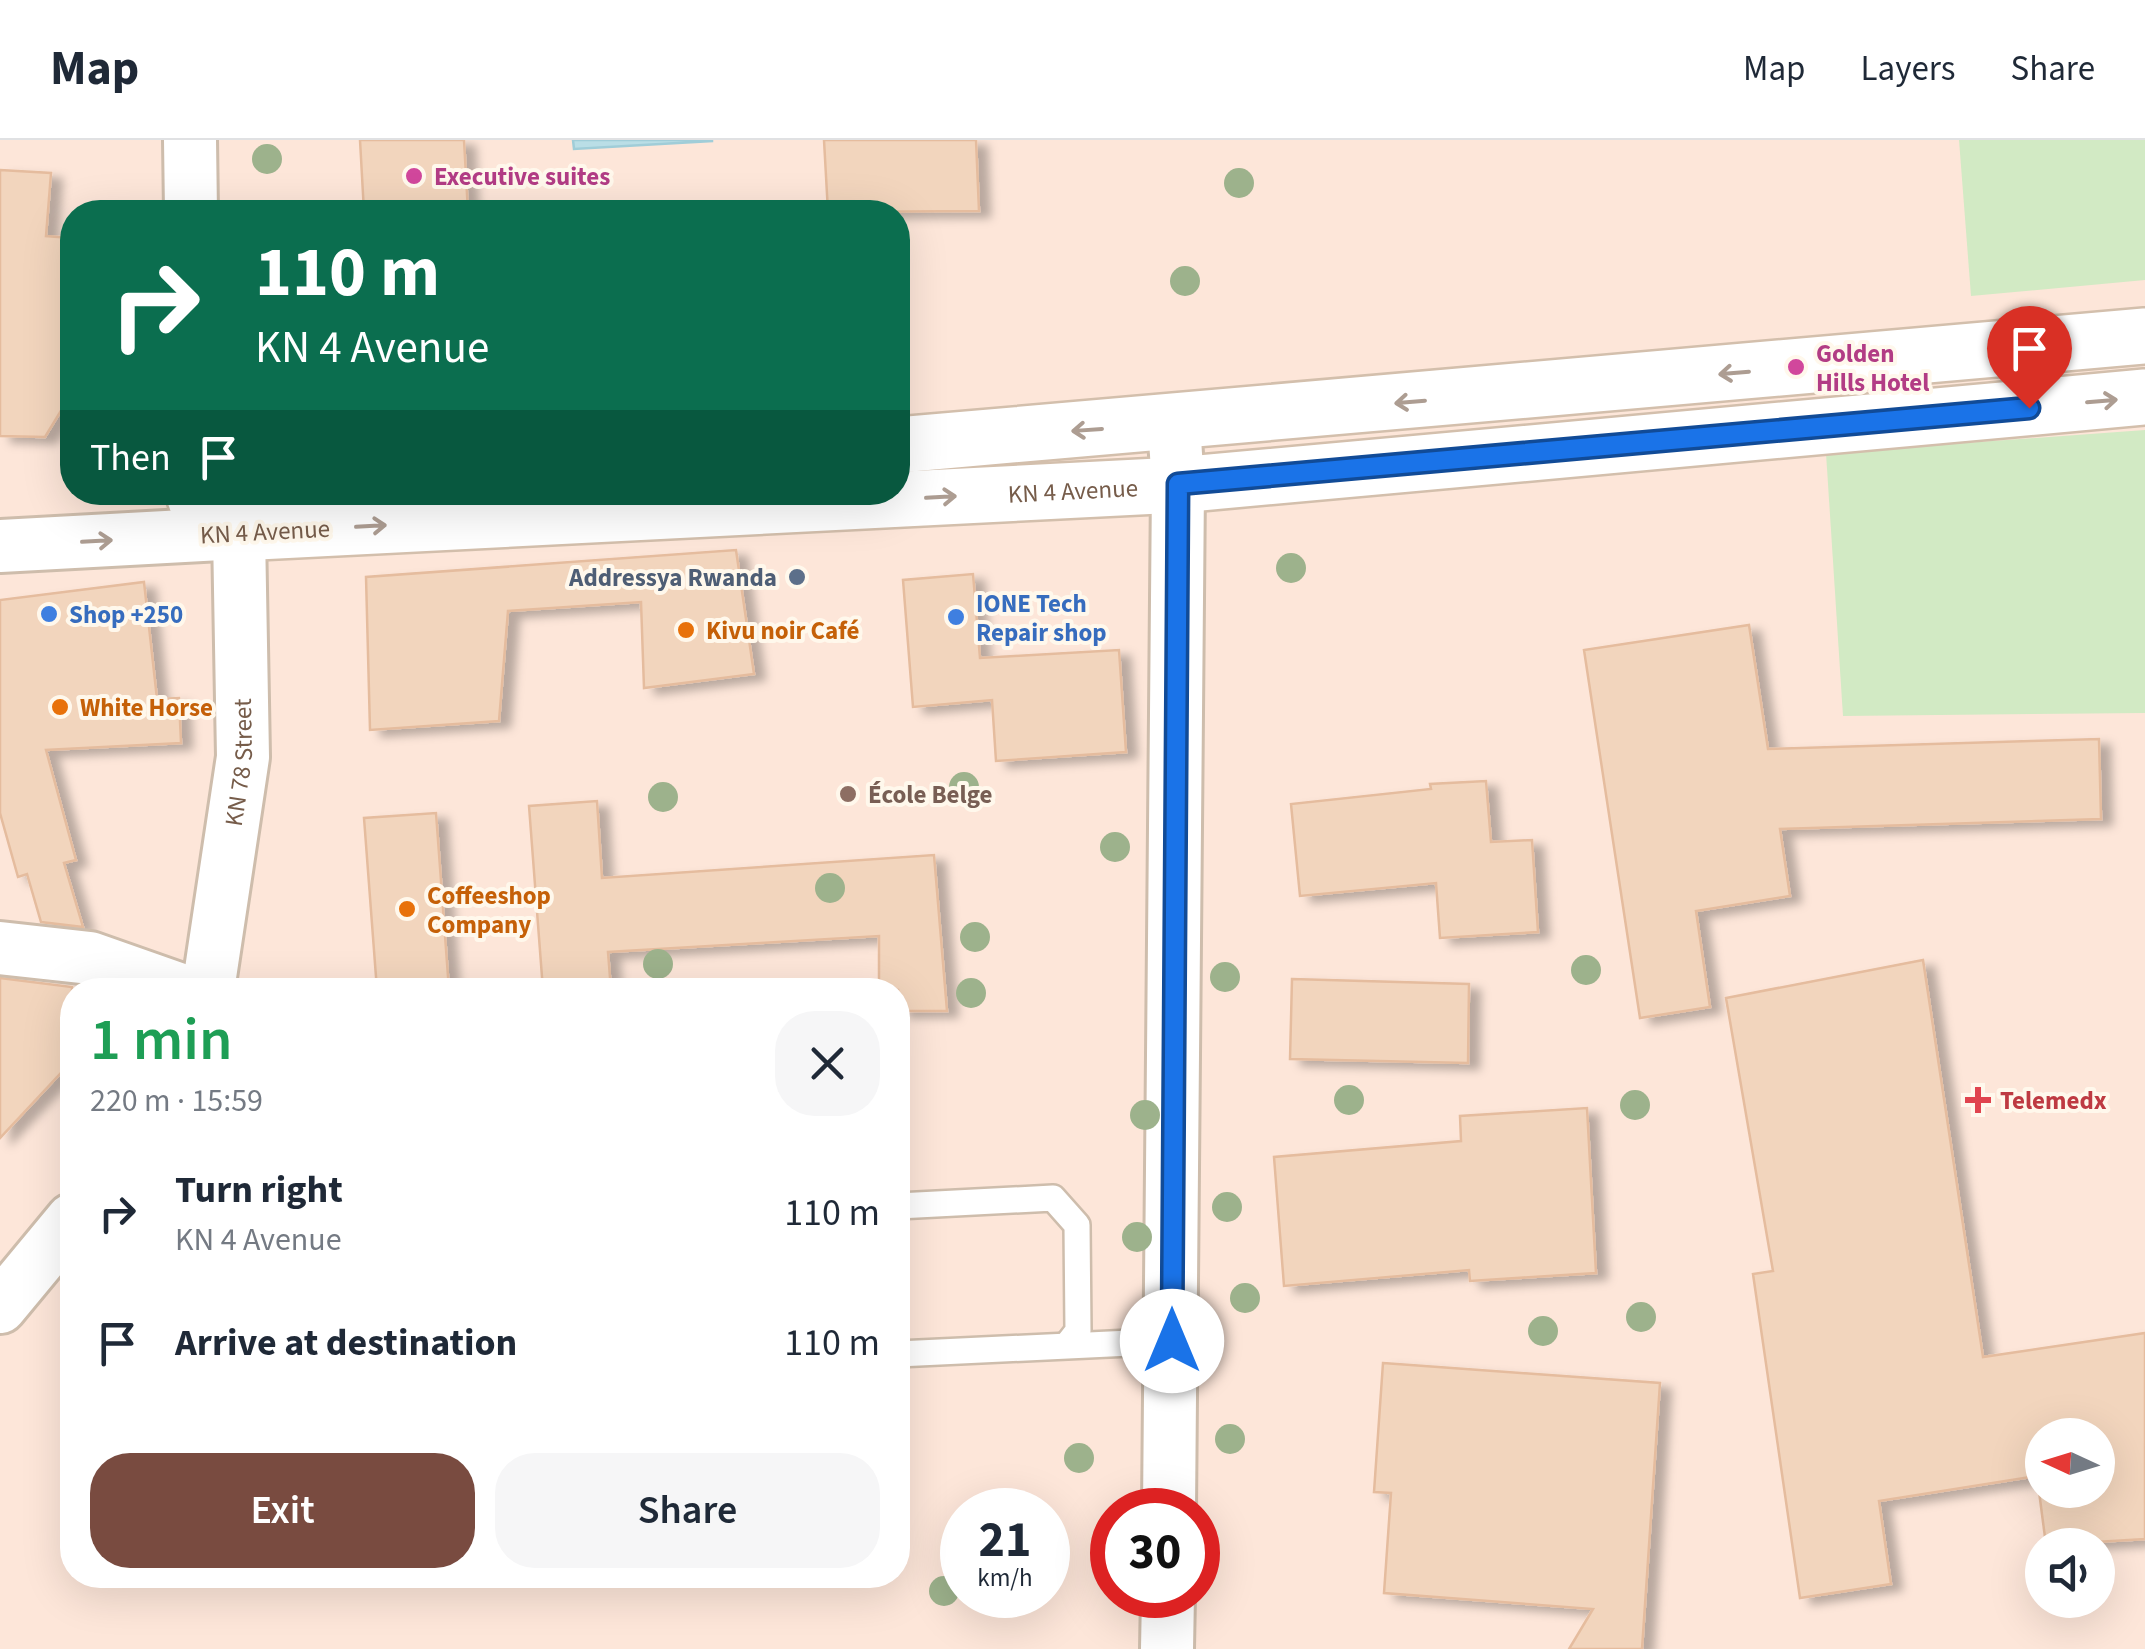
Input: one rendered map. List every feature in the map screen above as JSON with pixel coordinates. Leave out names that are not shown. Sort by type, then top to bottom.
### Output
[{"type":"street","points":[[190,140],[192,200]]},
{"type":"street","points":[[910,444],[1174,424],[2145,336]]},
{"type":"street","name":"KN 4 Avenue","points":[[910,492],[1178,484],[2145,397]]},
{"type":"street","points":[[1169,1488],[1178,484],[1174,424]]},
{"type":"street","points":[[0,511],[78,505]]},
{"type":"street","name":"KN 4 Avenue","points":[[229,505],[256,512]]},
{"type":"street","name":"KN 4 Avenue","points":[[0,546],[256,512],[486,505]]},
{"type":"street","name":"KN 78 Street","points":[[210,978],[244,757],[256,512]]},
{"type":"street","points":[[0,948],[90,958],[146,978]]},
{"type":"street","points":[[0,1307],[60,1234]]},
{"type":"street","points":[[1167,1649],[1168,1618]]},
{"type":"lane","points":[[910,1205],[1053,1198],[1076,1225],[1078,1331],[1067,1346]]},
{"type":"lane","points":[[910,1353],[1172,1341]]},
{"type":"shaded area","points":[[0,140],[2145,140],[2145,1649],[0,1649]]},
{"type":"green space","points":[[1959,140],[2145,140],[2145,280],[1971,296]]},
{"type":"green space","points":[[2145,430],[2145,713],[1843,716],[1826,453]]},
{"type":"water","points":[[573,140],[712,140],[712,141],[574,149]]},
{"type":"building","name":"Executive suites","points":[[360,140],[464,140],[467,200],[363,200]]},
{"type":"building","points":[[824,140],[976,140],[979,211],[910,211],[910,200],[827,200]]},
{"type":"building","points":[[0,170],[51,173],[46,236],[60,237],[60,412],[45,437],[0,436]]},
{"type":"building","points":[[736,550],[754,674],[644,688],[641,602],[508,611],[499,721],[370,730],[366,577]]},
{"type":"building","points":[[973,574],[980,658],[1119,650],[1126,752],[996,761],[992,700],[913,707],[903,580]]},
{"type":"building","points":[[144,582],[157,699],[179,698],[181,743],[46,750],[76,860],[64,863],[83,927],[41,922],[27,874],[18,877],[0,813],[0,600]]},
{"type":"building","points":[[1749,625],[1768,749],[2099,739],[2101,819],[1780,829],[1790,896],[1696,911],[1710,1007],[1640,1018],[1584,650]]},
{"type":"building","points":[[1486,781],[1491,842],[1532,840],[1538,932],[1440,938],[1436,883],[1300,896],[1291,804],[1431,789],[1430,784]]},
{"type":"building","points":[[597,801],[602,878],[934,855],[947,1011],[910,1011],[910,978],[879,978],[879,936],[608,952],[610,978],[542,978],[529,806]]},
{"type":"building","points":[[436,813],[448,978],[376,978],[364,818]]},
{"type":"building","points":[[1923,960],[1983,1357],[2145,1333],[2145,1539],[2115,1541],[2115,1528],[2044,1528],[2041,1508],[2115,1508],[2115,1418],[2025,1418],[2025,1478],[1879,1501],[1891,1584],[1800,1598],[1753,1274],[1773,1271],[1726,998]]},
{"type":"building","points":[[0,978],[60,986],[60,1074],[0,1138]]},
{"type":"building","points":[[1292,979],[1469,984],[1468,1063],[1290,1059]]},
{"type":"building","points":[[1587,1108],[1596,1273],[1470,1281],[1469,1270],[1284,1286],[1274,1157],[1461,1141],[1460,1116]]},
{"type":"building","points":[[1383,1363],[1660,1383],[1642,1649],[1569,1649],[1593,1609],[1384,1593],[1391,1493],[1374,1492]]},
{"type":"place","name":"Executive suites","points":[[414,176]]},
{"type":"place","name":"Golden Hills Hotel","points":[[1796,367]]},
{"type":"place","name":"Addressya Rwanda","points":[[797,577]]},
{"type":"place","name":"Shop +250","points":[[49,614]]},
{"type":"place","name":"IONE Tech Repair shop","points":[[956,617]]},
{"type":"place","name":"Kivu noir Café","points":[[686,630]]},
{"type":"place","name":"White Horse","points":[[60,707]]},
{"type":"place","name":"École Belge","points":[[848,794]]},
{"type":"place","name":"Coffeeshop Company","points":[[407,909]]},
{"type":"place","name":"Telemedx","points":[[1978,1100]]},
{"type":"route","points":[[1172,1341],[1178,484],[2029,408]]}]
